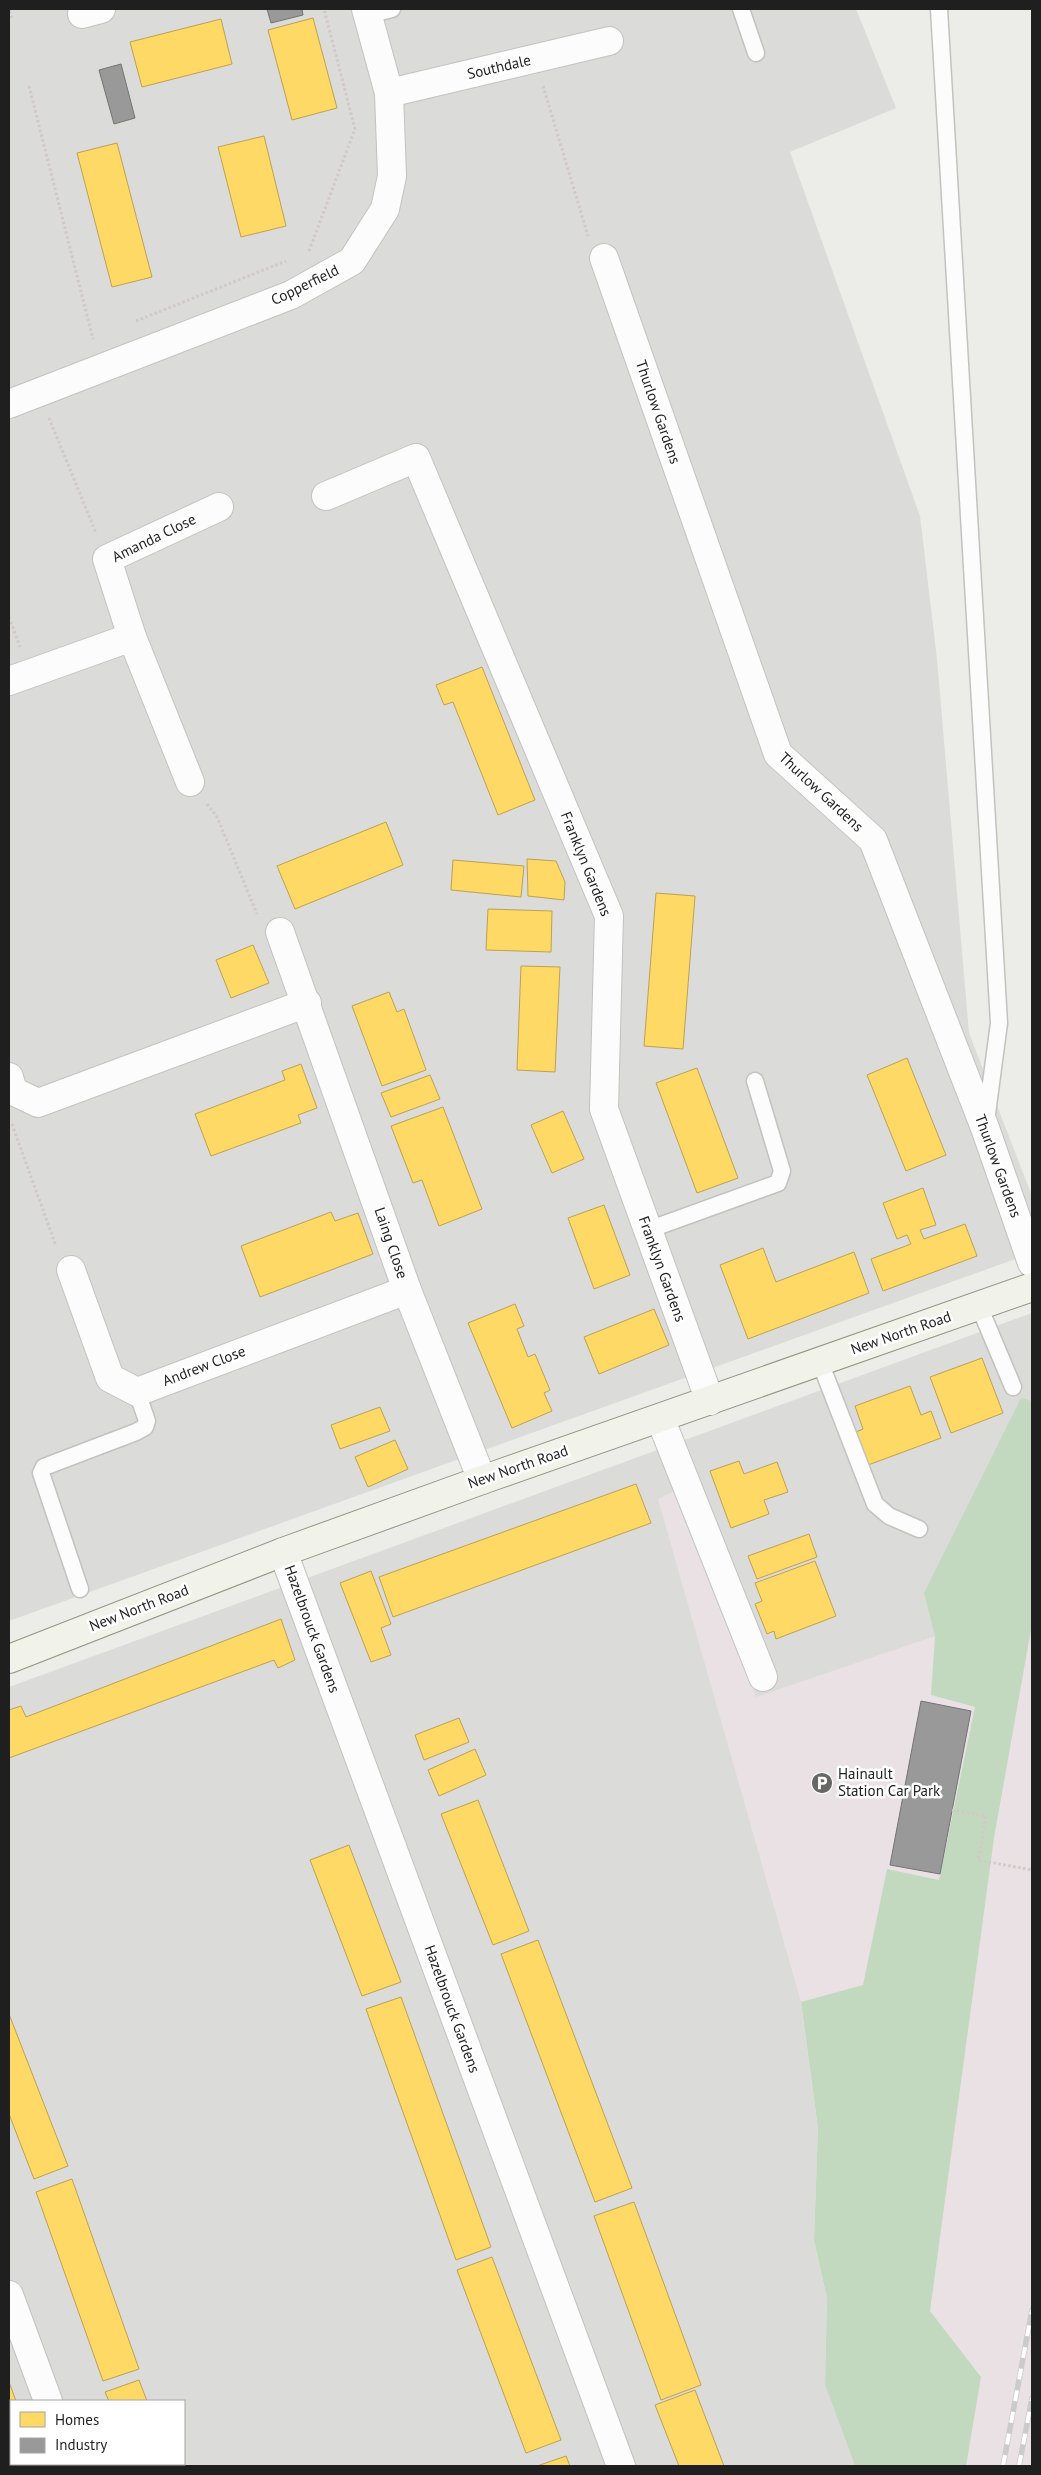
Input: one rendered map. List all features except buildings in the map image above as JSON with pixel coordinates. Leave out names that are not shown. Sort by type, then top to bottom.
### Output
[{"type":"street","name":"Copperfield","points":[[9,404],[290,295],[352,261],[385,209],[392,176],[389,93],[375,11]]},
{"type":"street","name":"Southdale","points":[[389,93],[609,41]]},
{"type":"street","name":"Thurlow Gardens","points":[[604,258],[778,754],[873,840],[985,1128],[1032,1263]]},
{"type":"street","name":"Franklyn Gardens","points":[[326,496],[416,458],[609,916],[604,1109],[710,1401]]},
{"type":"street","name":"Amanda Close","points":[[190,782],[132,637],[107,559],[219,507]]},
{"type":"street","points":[[9,681],[132,637]]},
{"type":"street","name":"Laing Close","points":[[280,932],[307,1003],[407,1290],[482,1480]]},
{"type":"street","points":[[9,1077],[13,1091],[38,1103],[307,1003]]},
{"type":"street","points":[[71,1270],[110,1378],[137,1392]]},
{"type":"street","name":"New North Road","points":[[9,1659],[283,1552],[482,1480],[1032,1287]]},
{"type":"street","name":"Andrew Close","points":[[137,1392],[407,1290]]},
{"type":"street","points":[[660,1418],[762,1677]]},
{"type":"street","name":"Hazelbrouck Gardens","points":[[283,1552],[621,2466]]},
{"type":"street","points":[[9,2295],[48,2400]]},
{"type":"lane","points":[[741,9],[756,54]]},
{"type":"lane","points":[[939,9],[999,1023],[985,1128]]},
{"type":"lane","points":[[648,1230],[778,1183],[782,1171],[755,1081]]},
{"type":"lane","points":[[979,1306],[1013,1387]]},
{"type":"lane","points":[[820,1362],[874,1504],[889,1516],[918,1529]]},
{"type":"lane","points":[[80,1589],[41,1473],[44,1467],[145,1427],[147,1421],[137,1392]]},
{"type":"path","points":[[308,253],[355,129],[324,9]]},
{"type":"path","points":[[9,11],[12,19]]},
{"type":"path","points":[[534,59],[588,238],[604,258]]},
{"type":"path","points":[[29,86],[93,340]]},
{"type":"path","points":[[129,324],[290,260]]},
{"type":"path","points":[[85,343],[102,336]]},
{"type":"path","points":[[38,392],[107,559]]},
{"type":"path","points":[[190,782],[217,817],[260,923],[280,932]]},
{"type":"path","points":[[9,1114],[60,1256],[71,1270]]},
{"type":"path","points":[[952,1810],[986,1816],[978,1860],[1032,1870]]},
{"type":"shaded area","points":[[9,9],[856,9],[896,108],[790,152],[920,516],[937,659],[969,1033],[1032,1196],[1032,1253],[9,1621]]},
{"type":"shaded area","points":[[1032,1313],[1032,1412],[935,1636],[801,2003],[818,2128],[814,2240],[827,2298],[825,2385],[855,2466],[9,2466],[9,1687]]},
{"type":"shaded area","points":[[1032,1412],[1032,2466],[855,2466],[825,2385],[827,2298],[814,2240],[818,2128],[801,2002],[658,1499],[685,1485],[756,1697],[935,1636],[956,1551]]},
{"type":"green space","points":[[1021,1398],[1032,1401],[1032,1624],[994,1838],[930,2311],[981,2377],[966,2466],[855,2466],[825,2385],[827,2298],[814,2240],[818,2128],[801,2002],[863,1985],[887,1869],[939,1880],[975,1707],[931,1695],[935,1636],[924,1593]]},
{"type":"railway","points":[[1003,2466],[1032,2310]]},
{"type":"railway","points":[[1019,2466],[1032,2398]]},
{"type":"place","name":"Hainault Station Car Park","points":[[822,1783]]}]
